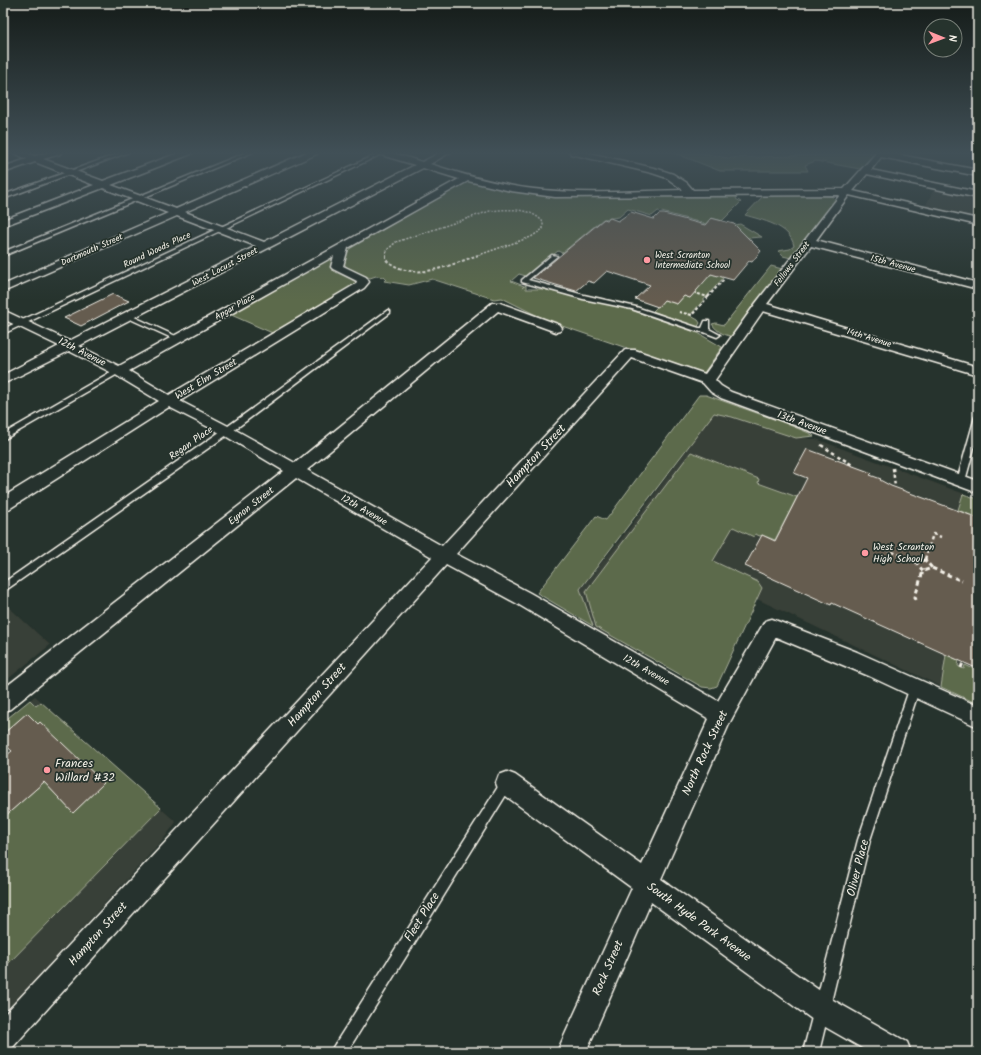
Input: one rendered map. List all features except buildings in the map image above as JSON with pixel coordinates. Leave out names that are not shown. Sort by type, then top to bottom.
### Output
[{"type":"street","points":[[3,222],[59,201]]},
{"type":"street","points":[[145,201],[178,212],[221,230],[266,246]]},
{"type":"street","name":"Dartmouth Street","points":[[3,289],[202,201]]},
{"type":"street","name":"West Locust Street","points":[[3,380],[352,201]]},
{"type":"street","name":"Apgar Place","points":[[120,371],[425,201]]},
{"type":"street","name":"Fellows Street","points":[[708,380],[760,306],[840,201]]},
{"type":"street","points":[[887,201],[978,222]]},
{"type":"street","name":"15th Avenue","points":[[809,242],[978,286]]},
{"type":"street","name":"West Elm Street","points":[[3,505],[169,401],[360,286],[363,282],[362,279],[337,266],[344,246]]},
{"type":"street","name":"Eynon Street","points":[[3,702],[295,471],[496,306],[556,328]]},
{"type":"street","name":"14th Avenue","points":[[760,306],[978,371]]},
{"type":"street","name":"12th Avenue","points":[[3,314],[120,371],[169,401],[227,431],[444,556],[523,598],[722,714]]},
{"type":"street","name":"13th Avenue","points":[[630,352],[708,380],[716,389],[726,395],[978,487]]},
{"type":"street","name":"Hampton Street","points":[[3,1037],[630,352]]},
{"type":"street","name":"North Rock Street","points":[[645,884],[722,714],[772,627],[820,645],[915,687]]},
{"type":"street","points":[[915,687],[978,717]]},
{"type":"street","name":"South Hyde Park Avenue","points":[[507,783],[645,884],[823,1010],[897,1052]]},
{"type":"street","name":"Rock Street","points":[[571,1052],[645,884]]},
{"type":"lane","points":[[3,254],[133,201]]},
{"type":"lane","name":"Round Woods Place","points":[[3,332],[281,201]]},
{"type":"lane","points":[[554,256],[524,281],[584,297],[628,306],[698,330],[704,330],[717,336]]},
{"type":"lane","name":"Regan Place","points":[[3,588],[227,431],[388,312]]},
{"type":"lane","points":[[130,316],[178,339]]},
{"type":"lane","points":[[704,330],[707,322]]},
{"type":"lane","name":"Apgar Place","points":[[3,437],[120,371]]},
{"type":"lane","points":[[961,481],[978,419]]},
{"type":"lane","name":"Oliver Place","points":[[811,1052],[823,1010],[864,840],[915,687]]},
{"type":"lane","name":"Fleet Place","points":[[338,1052],[507,783]]},
{"type":"path","points":[[496,210],[524,211],[541,218],[544,226],[543,229],[531,237],[445,267],[426,271],[406,270],[394,266],[386,260],[386,254],[390,246],[396,242],[496,210]]},
{"type":"path","points":[[677,312],[692,315],[724,280]]},
{"type":"path","points":[[694,293],[708,297]]},
{"type":"path","points":[[821,445],[854,466]]},
{"type":"path","points":[[893,467],[895,487]]},
{"type":"path","points":[[925,560],[933,534],[941,537]]},
{"type":"path","points":[[880,547],[916,562],[923,571]]},
{"type":"path","points":[[916,562],[925,560]]},
{"type":"path","points":[[925,560],[932,568],[962,581]]},
{"type":"path","points":[[923,571],[932,568]]},
{"type":"path","points":[[916,600],[915,597],[923,571]]},
{"type":"path","points":[[961,668],[963,662]]},
{"type":"shaded area","points":[[928,201],[978,201],[978,220],[925,207]]},
{"type":"shaded area","points":[[714,413],[732,417],[796,438],[816,439],[978,499],[978,704],[757,599],[717,686],[711,688],[703,687],[594,628],[580,590],[630,527]]},
{"type":"shaded area","points":[[3,602],[50,645],[3,683]]},
{"type":"shaded area","points":[[35,696],[176,822],[163,840],[16,1000],[3,1011],[3,722]]},
{"type":"green space","points":[[433,201],[741,202],[722,221],[711,218],[706,224],[658,211],[652,216],[628,209],[619,217],[603,219],[562,253],[558,251],[526,276],[519,274],[511,281],[524,286],[522,288],[526,285],[526,289],[544,289],[591,301],[616,305],[698,333],[722,347],[703,374],[562,326],[502,298],[494,299],[432,279],[409,285],[384,281],[386,279],[384,277],[376,276],[370,278],[348,269],[344,263],[348,250]]},
{"type":"green space","points":[[758,201],[835,201],[791,258],[783,256],[778,251],[790,249],[794,246],[787,233],[774,224],[745,215]]},
{"type":"green space","points":[[740,224],[762,237],[748,238],[735,225]]},
{"type":"green space","points":[[337,252],[331,264],[331,269],[357,283],[277,335],[229,314]]},
{"type":"green space","points":[[771,266],[786,270],[737,337],[726,335],[717,330],[712,324],[716,323],[724,325]]},
{"type":"green space","points":[[711,274],[724,277],[692,313],[691,316],[700,323],[697,328],[653,311],[664,300],[677,304],[684,296],[690,298],[698,289],[702,277],[708,278]]},
{"type":"green space","points":[[699,395],[706,395],[782,422],[814,436],[796,438],[732,417],[714,413],[580,589],[593,626],[537,593],[596,516],[606,520]]},
{"type":"green space","points":[[691,452],[759,479],[758,483],[797,497],[775,540],[755,534],[754,537],[733,527],[713,561],[758,582],[762,588],[717,686],[711,688],[702,687],[596,627],[586,591]]},
{"type":"green space","points":[[963,494],[978,499],[978,518],[958,510]]},
{"type":"green space","points":[[946,655],[959,660],[958,666],[964,669],[965,665],[978,671],[978,704],[941,687]]},
{"type":"green space","points":[[30,700],[36,706],[41,702],[161,808],[3,969],[3,818],[44,782],[73,813],[104,783],[40,723],[38,724],[27,713],[3,734],[3,722]]},
{"type":"place","name":"West Scranton Intermediate School","points":[[647,260]]},
{"type":"place","name":"West Scranton High School","points":[[865,553]]},
{"type":"place","name":"Frances Willard #32","points":[[47,770]]}]
